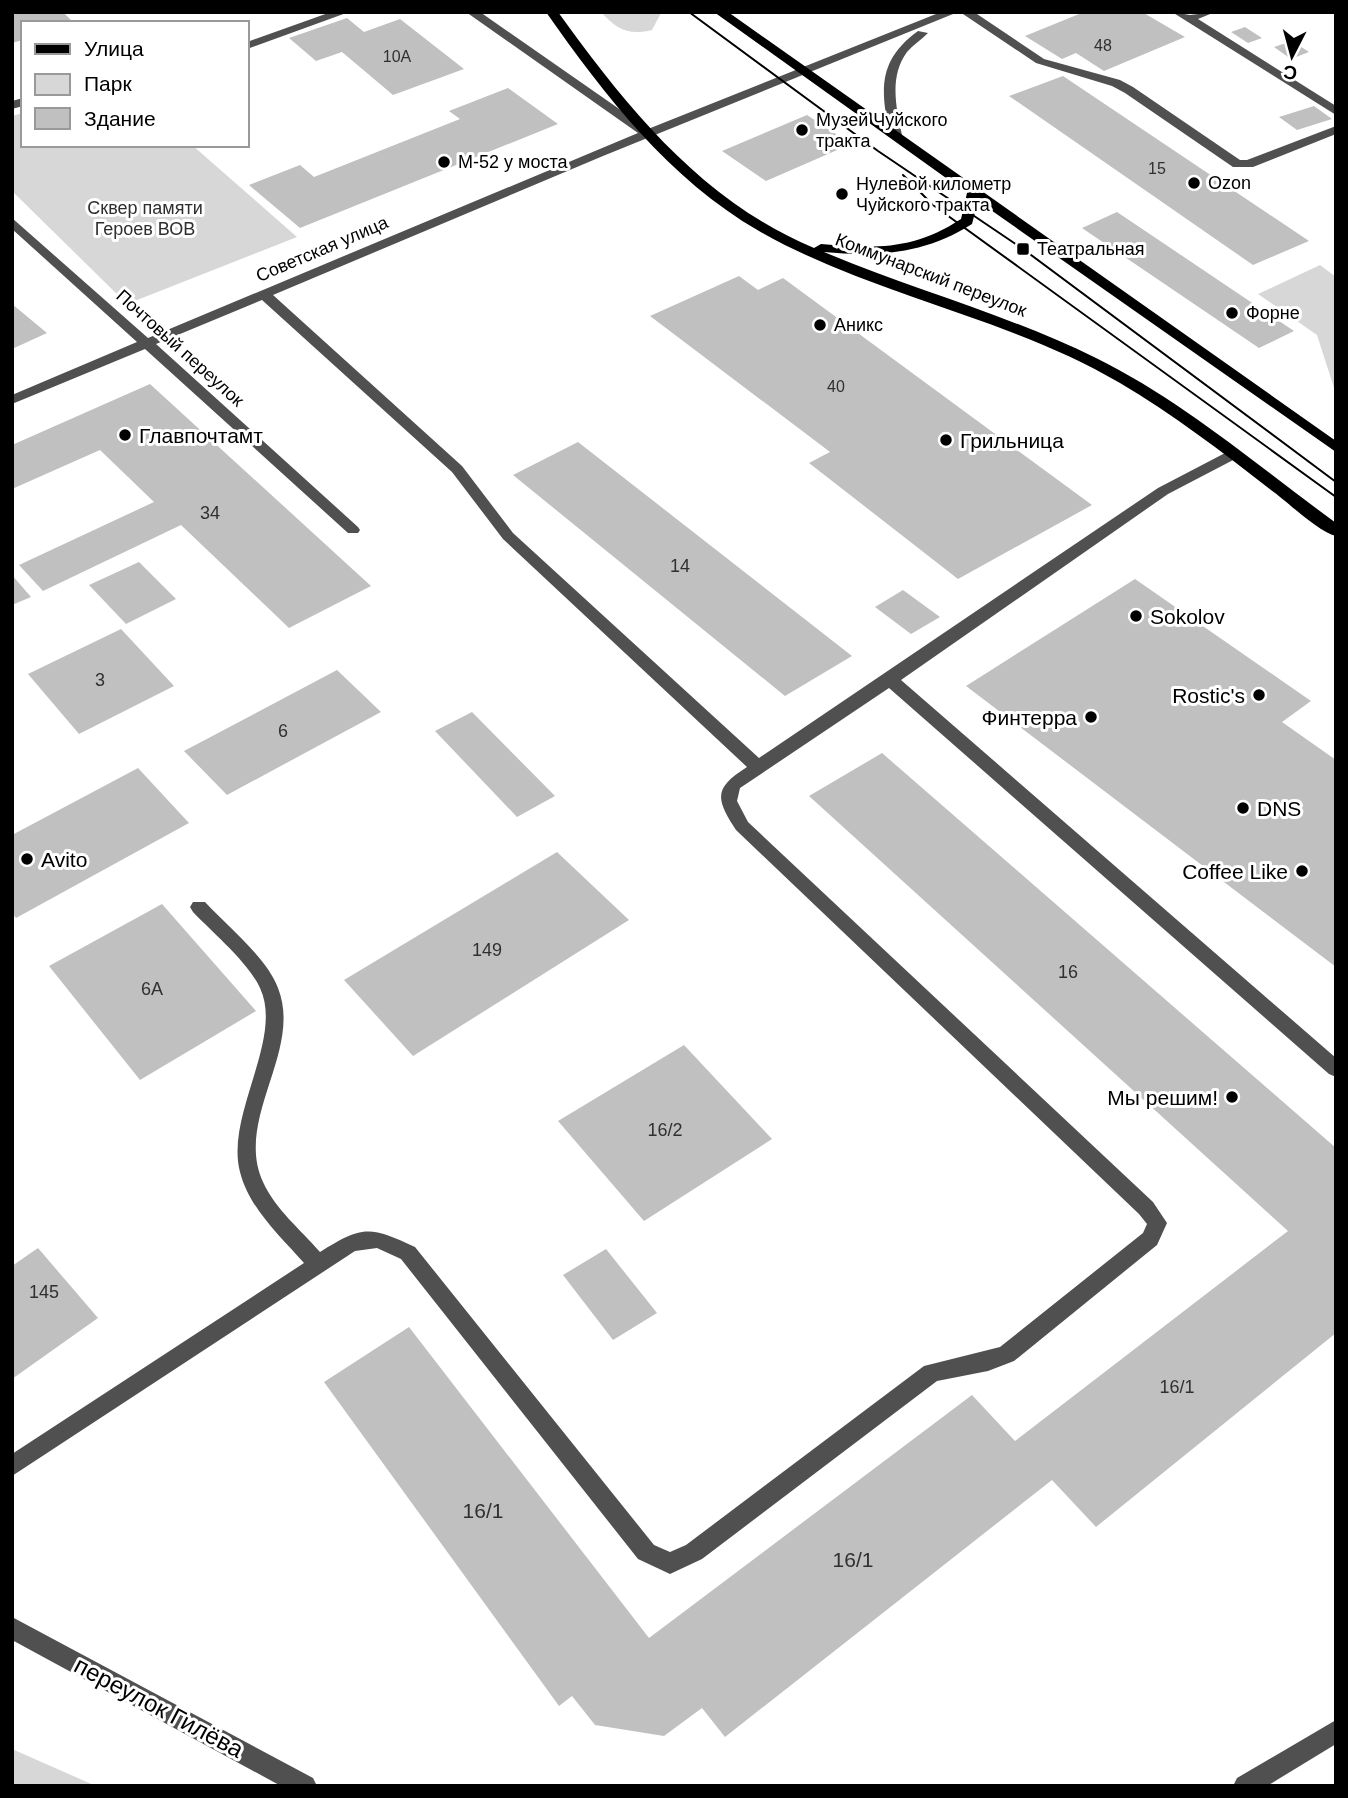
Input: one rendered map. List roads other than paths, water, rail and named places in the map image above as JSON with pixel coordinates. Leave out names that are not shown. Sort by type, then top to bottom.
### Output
[{"type":"main road","name":"Коммунарский переулок","points":[[552,12],[647,134],[673,162],[716,198],[765,229],[803,246],[1010,324],[1094,363],[1149,395],[1336,531]]},
{"type":"main road","points":[[720,12],[1336,448]]},
{"type":"main road","points":[[803,246],[858,251],[915,249],[950,233],[967,221],[974,191]]},
{"type":"street","points":[[248,46],[344,12]]},
{"type":"street","points":[[472,12],[647,134]]},
{"type":"street","points":[[896,135],[889,106],[894,61],[905,43],[954,12]]},
{"type":"street","name":"Советская улица","points":[[12,400],[145,342],[647,134],[954,12]]},
{"type":"street","points":[[966,12],[1040,61],[1116,83],[1129,90],[1237,164],[1249,164],[1336,130]]},
{"type":"street","points":[[1183,15],[1209,12]]},
{"type":"street","points":[[1183,15],[1336,111]]},
{"type":"street","name":"Почтовый переулок","points":[[12,222],[353,530]]},
{"type":"street","points":[[262,293],[457,469],[508,536],[758,767]]},
{"type":"street","points":[[12,1466],[351,1243],[378,1239],[408,1253],[646,1552],[670,1563],[694,1552],[932,1373],[959,1365],[984,1365],[1007,1354],[1150,1238],[1157,1223],[1146,1208],[742,826],[727,804],[727,794],[733,784],[890,680],[1163,491],[1232,455]]},
{"type":"street","points":[[890,680],[1336,1069]]},
{"type":"street","points":[[199,907],[269,987],[275,1008],[248,1133],[249,1170],[264,1199],[318,1264]]},
{"type":"street","name":"переулок Гилёва","points":[[12,1628],[305,1786]]},
{"type":"street","points":[[1245,1786],[1336,1731]]},
{"type":"tram line","points":[[689,12],[878,151],[1023,249],[1336,482]]},
{"type":"tram line","points":[[903,175],[933,205],[1336,497]]},
{"type":"place","name":"Музей Чуйского тракта","points":[[802,130]]},
{"type":"place","name":"М-52 у моста","points":[[444,162]]},
{"type":"place","name":"Ozon","points":[[1194,183]]},
{"type":"place","name":"Нулевой километр Чуйского тракта","points":[[842,194]]},
{"type":"place","name":"Театральная","points":[[1023,249]]},
{"type":"place","name":"Форне","points":[[1232,313]]},
{"type":"place","name":"Аникс","points":[[820,325]]},
{"type":"place","name":"Главпочтамт","points":[[125,435]]},
{"type":"place","name":"Грильница","points":[[946,440]]},
{"type":"place","name":"Sokolov","points":[[1136,616]]},
{"type":"place","name":"Rostic's","points":[[1259,695]]},
{"type":"place","name":"Финтерра","points":[[1091,717]]},
{"type":"place","name":"DNS","points":[[1243,808]]},
{"type":"place","name":"Avito","points":[[27,859]]},
{"type":"place","name":"Coffee Like","points":[[1302,871]]},
{"type":"place","name":"Мы решим!","points":[[1232,1097]]},
{"type":"park label","name":"Сквер памяти Героев ВОВ","points":[[145,218]]}]
